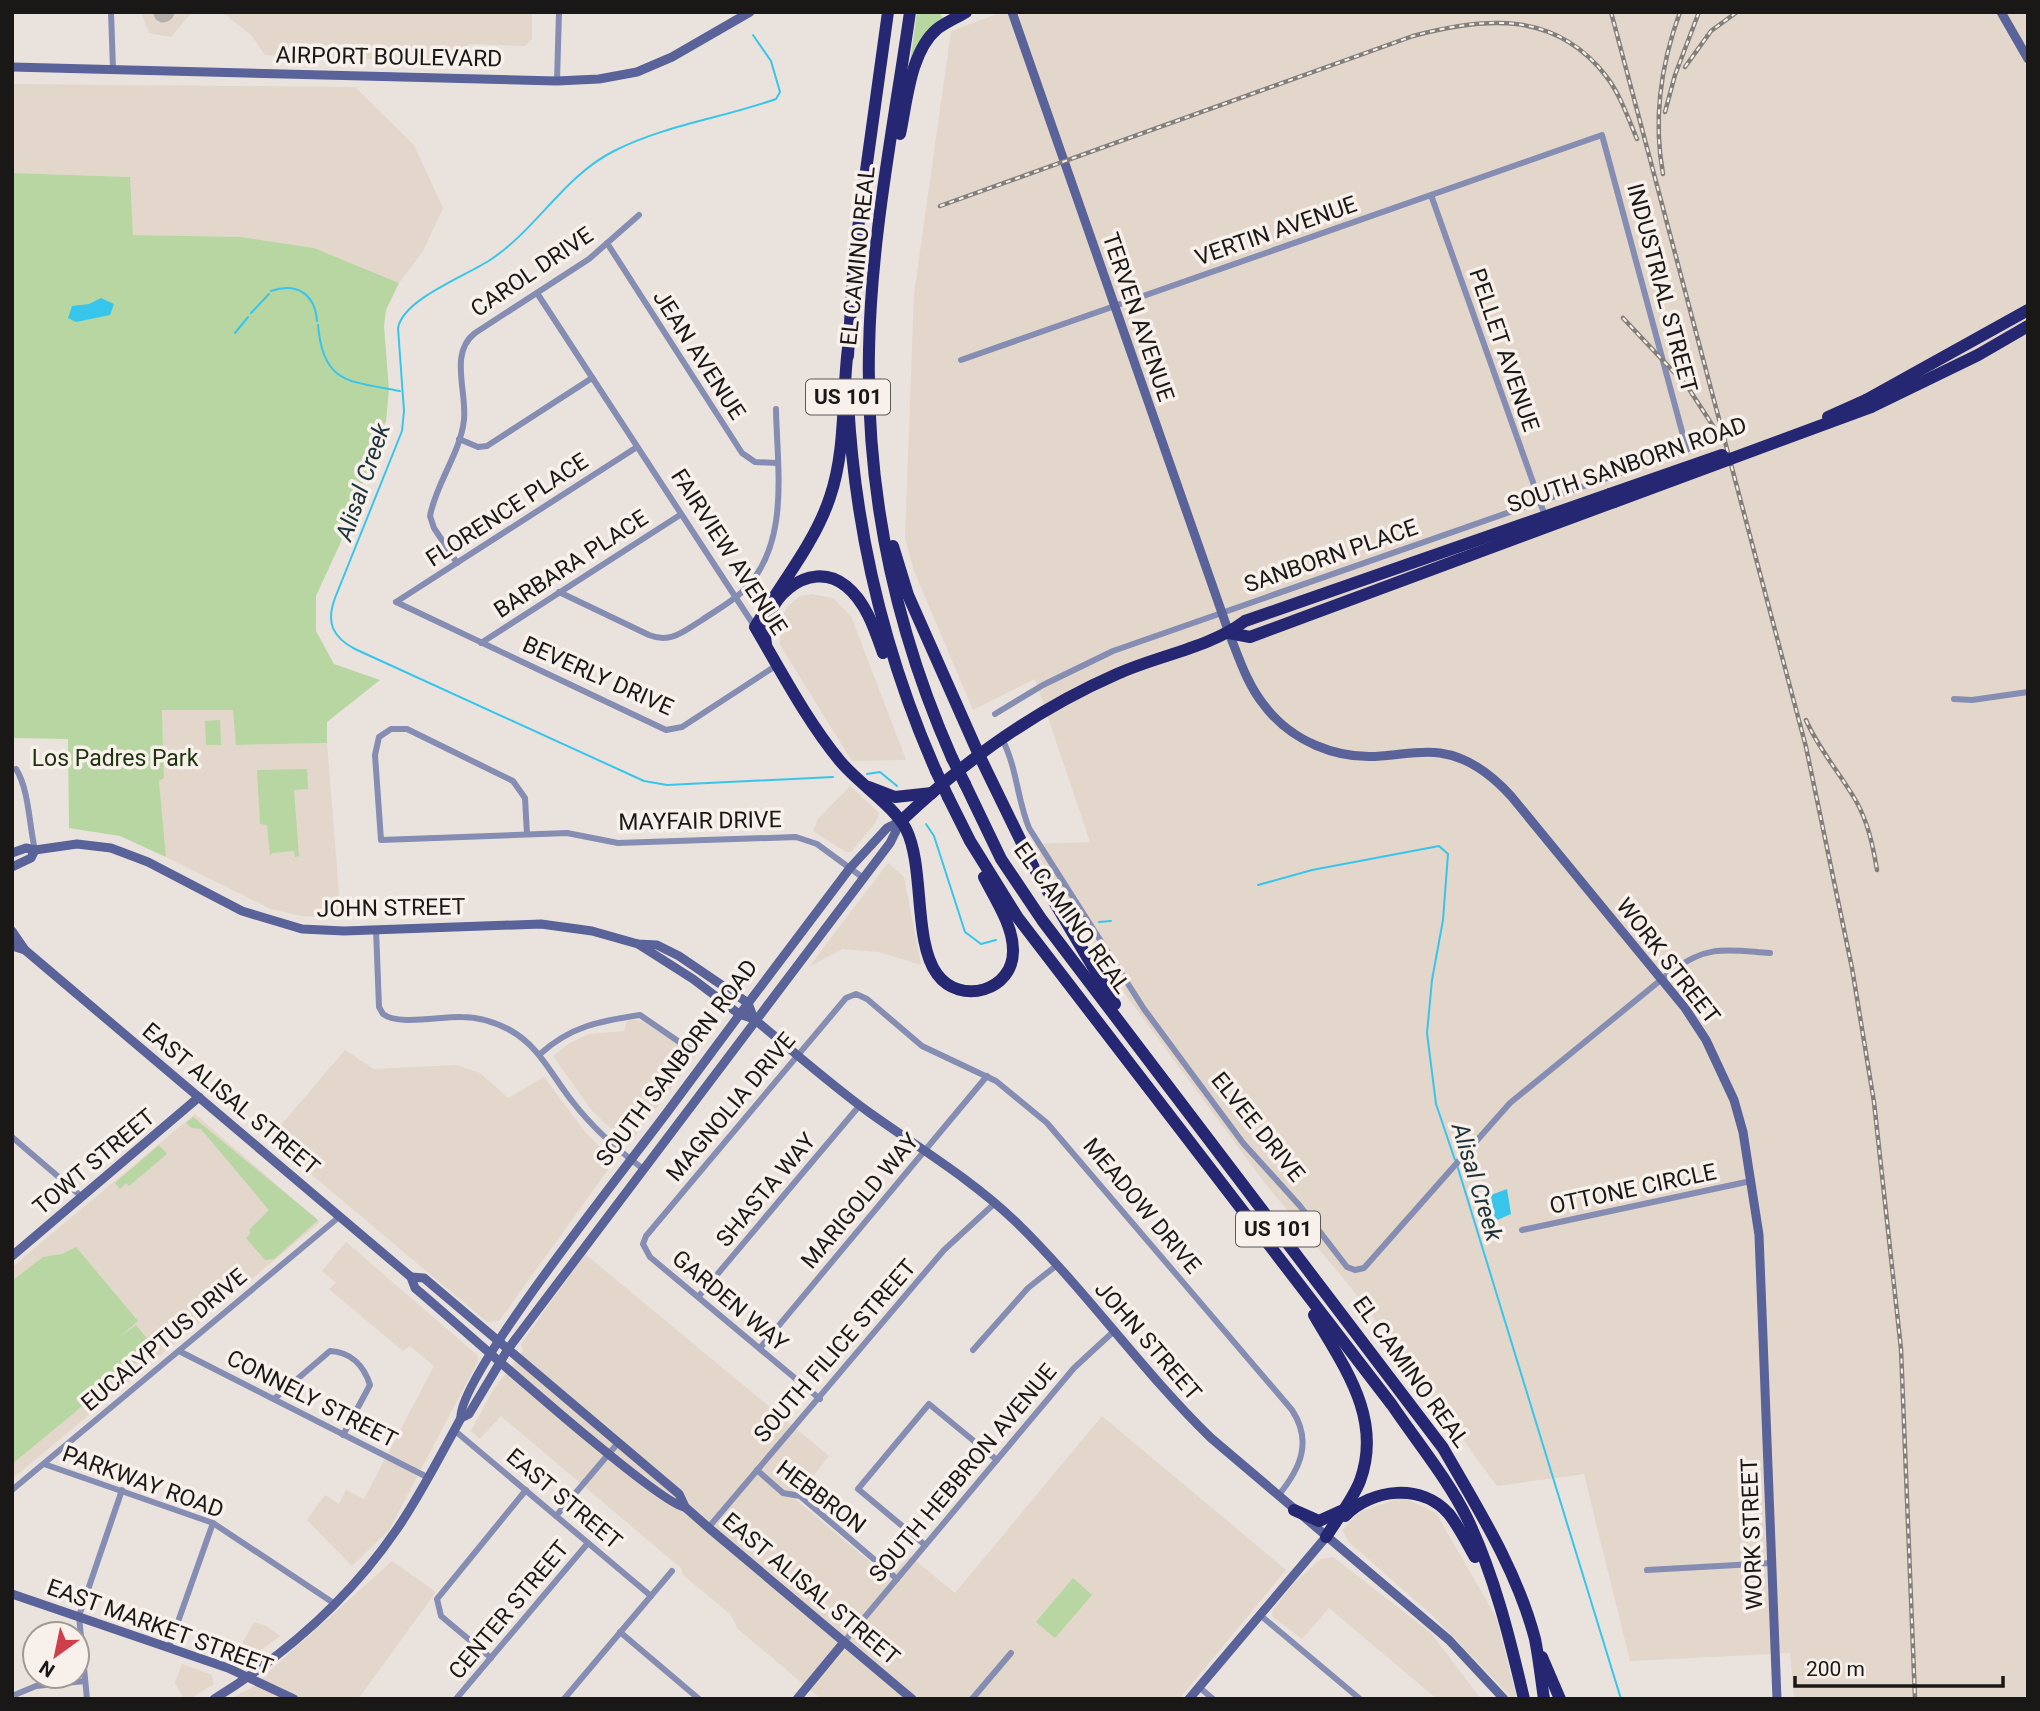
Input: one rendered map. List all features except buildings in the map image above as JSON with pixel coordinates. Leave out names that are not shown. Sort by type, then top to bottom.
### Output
[{"type":"highway","name":"EL CAMINO REAL","points":[[888,12],[854,257],[848,348],[850,440],[861,529],[881,618],[908,705],[970,841],[1018,918],[1392,1405],[1442,1477],[1467,1518],[1492,1586],[1524,1699]]},
{"type":"highway","name":"EL CAMINO REAL","points":[[910,12],[882,213],[869,348],[871,438],[882,526],[900,614],[927,698],[952,758],[1001,859],[1042,920],[1443,1448],[1491,1531],[1520,1594],[1535,1640],[1544,1699]]},
{"type":"highway","points":[[882,213],[920,55],[939,28],[966,12]]},
{"type":"highway","name":"SOUTH SANBORN ROAD","points":[[1869,403],[2028,310]]},
{"type":"highway","name":"SOUTH SANBORN ROAD","points":[[1229,633],[1250,638],[1612,498],[1869,403],[1978,355],[2028,326]]},
{"type":"highway","points":[[755,626],[819,522],[831,496],[838,465],[848,348]]},
{"type":"highway","points":[[871,438],[887,522],[902,579],[979,755],[1034,867],[1115,1003],[1129,1032]]},
{"type":"highway","name":"SOUTH SANBORN ROAD","points":[[901,821],[932,792],[1002,739],[1056,705],[1119,673],[1229,633],[1245,621],[1545,516],[1612,498]]},
{"type":"highway","points":[[767,647],[765,635],[768,620],[786,589],[812,577],[835,579],[849,589],[862,606],[908,705]]},
{"type":"highway","name":"FAIRVIEW AVENUE","points":[[755,626],[826,743],[859,783],[901,821]]},
{"type":"highway","points":[[859,783],[895,797],[932,792]]},
{"type":"highway","points":[[901,821],[909,837],[931,963],[947,984],[970,992],[990,988],[999,981],[1010,967],[1013,950],[1009,929],[970,841]]},
{"type":"highway","points":[[1293,1278],[1358,1391],[1365,1418],[1365,1463],[1348,1503],[1326,1537]]},
{"type":"highway","points":[[1326,1537],[1354,1507],[1366,1500],[1408,1492],[1428,1498],[1450,1515],[1492,1586]]},
{"type":"highway","points":[[1294,1510],[1321,1521],[1335,1515],[1348,1503]]},
{"type":"highway","points":[[1535,1640],[1560,1699]]},
{"type":"main road","name":"AIRPORT BOULEVARD","points":[[12,67],[557,81],[598,79],[637,72],[672,57],[750,12]]},
{"type":"main road","name":"TERVEN AVENUE","points":[[1012,12],[1229,633]]},
{"type":"main road","points":[[2001,12],[2028,59]]},
{"type":"main road","name":"WORK STREET","points":[[1229,633],[1248,680],[1264,705],[1281,723],[1310,743],[1329,751],[1366,757],[1441,753],[1467,761],[1488,774],[1511,796],[1661,980],[1706,1040],[1724,1074],[1743,1132],[1759,1235],[1777,1699]]},
{"type":"main road","name":"SOUTH SANBORN ROAD","points":[[901,821],[890,843],[642,1168],[508,1349],[469,1414],[461,1418],[460,1410],[499,1341],[631,1160],[850,868],[887,828],[901,821]]},
{"type":"main road","name":"JOHN STREET","points":[[12,853],[26,848],[35,850],[77,844],[111,848],[148,862],[242,911],[273,922],[322,931],[541,924],[592,931],[638,944],[657,945],[679,956],[748,1003]]},
{"type":"main road","name":"JOHN STREET","points":[[12,867],[31,858],[35,850]]},
{"type":"main road","name":"EAST ALISAL STREET","points":[[12,932],[25,950],[411,1277],[415,1288],[500,1362],[670,1503],[685,1507]]},
{"type":"main road","name":"JOHN STREET","points":[[638,944],[693,979],[739,1014],[754,1019],[860,1105],[926,1150],[995,1203],[1057,1265],[1183,1410],[1294,1510],[1449,1640],[1504,1699]]},
{"type":"main road","name":"EAST ALISAL STREET","points":[[12,946],[25,950]]},
{"type":"main road","points":[[748,1003],[754,1019]]},
{"type":"main road","name":"TOWT STREET","points":[[12,1256],[198,1097]]},
{"type":"main road","name":"EAST ALISAL STREET","points":[[411,1277],[424,1278],[499,1341],[679,1494],[685,1507],[708,1528],[912,1699]]},
{"type":"main road","points":[[214,1699],[248,1677],[335,1604],[395,1532],[429,1478],[461,1418]]},
{"type":"main road","points":[[1189,1699],[1326,1537]]},
{"type":"main road","name":"EAST MARKET STREET","points":[[12,1594],[169,1647],[248,1677],[294,1699]]},
{"type":"main road","points":[[796,1699],[844,1642]]},
{"type":"street","points":[[111,12],[114,69]]},
{"type":"street","points":[[557,81],[559,12]]},
{"type":"street","name":"VERTIN AVENUE","points":[[961,360],[1602,135]]},
{"type":"street","name":"INDUSTRIAL STREET","points":[[1602,135],[1687,450]]},
{"type":"street","name":"PELLET AVENUE","points":[[1431,195],[1545,516]]},
{"type":"street","name":"CAROL DRIVE","points":[[457,564],[434,528],[430,516],[459,439],[464,413],[461,354],[466,342],[607,243],[639,215]]},
{"type":"street","name":"JEAN AVENUE","points":[[607,243],[742,453],[755,461],[777,463]]},
{"type":"street","name":"FAIRVIEW AVENUE","points":[[537,293],[734,598],[755,626]]},
{"type":"street","points":[[459,439],[475,446],[487,446],[593,378]]},
{"type":"street","points":[[559,592],[649,635],[663,639],[675,637],[734,598],[751,581],[774,539],[776,409]]},
{"type":"street","name":"FLORENCE PLACE","points":[[396,602],[637,447]]},
{"type":"street","name":"SANBORN PLACE","points":[[995,714],[1033,690],[1092,660],[1687,450]]},
{"type":"street","name":"BARBARA PLACE","points":[[481,643],[680,514]]},
{"type":"street","name":"BEVERLY DRIVE","points":[[396,602],[666,730],[682,727],[778,665]]},
{"type":"street","points":[[1954,699],[1972,700],[2028,692]]},
{"type":"street","name":"MAYFAIR DRIVE","points":[[527,834],[525,798],[513,780],[407,729],[391,729],[379,737],[374,755],[381,840],[577,833],[626,843],[796,837],[817,844],[862,877]]},
{"type":"street","name":"ELVEE DRIVE","points":[[1002,739],[1009,753],[1019,804],[1029,828],[1077,908],[1144,1009],[1243,1143],[1300,1206],[1347,1267],[1355,1270],[1364,1268],[1510,1103],[1686,960],[1710,950],[1770,953]]},
{"type":"street","points":[[16,769],[25,786],[26,811],[35,850]]},
{"type":"street","points":[[376,929],[379,1007],[386,1017],[395,1020],[466,1017],[486,1021],[515,1033],[540,1054],[589,1121],[642,1168]]},
{"type":"street","name":"MAGNOLIA DRIVE","points":[[650,1257],[644,1248],[646,1237],[846,998],[856,994],[864,997]]},
{"type":"street","name":"MEADOW DRIVE","points":[[864,997],[922,1046],[987,1076],[1020,1100],[1063,1140],[1292,1409],[1302,1432],[1303,1453],[1298,1470],[1278,1496]]},
{"type":"street","points":[[540,1054],[560,1036],[581,1026],[640,1016],[694,1052]]},
{"type":"street","name":"MARIGOLD WAY","points":[[760,1348],[987,1076]]},
{"type":"street","name":"SHASTA WAY","points":[[699,1296],[860,1105]]},
{"type":"street","points":[[12,1137],[82,1197]]},
{"type":"street","name":"OTTONE CIRCLE","points":[[1522,1230],[1751,1181]]},
{"type":"street","name":"SOUTH FILICE STREET","points":[[708,1528],[944,1250],[995,1203]]},
{"type":"street","name":"EUCALYPTUS DRIVE","points":[[12,1490],[339,1217]]},
{"type":"street","name":"GARDEN WAY","points":[[650,1257],[820,1399]]},
{"type":"street","points":[[973,1350],[1028,1288],[1057,1265]]},
{"type":"street","name":"SOUTH HEBBRON AVENUE","points":[[844,1642],[1074,1368],[1114,1332]]},
{"type":"street","name":"CONNELY STREET","points":[[179,1350],[429,1478]]},
{"type":"street","points":[[274,1399],[330,1351],[344,1352],[365,1370],[370,1385],[343,1435]]},
{"type":"street","points":[[925,1545],[858,1489],[929,1404],[997,1460]]},
{"type":"street","name":"EAST STREET","points":[[454,1430],[650,1596]]},
{"type":"street","points":[[556,1516],[618,1443]]},
{"type":"street","name":"PARKWAY ROAD","points":[[44,1464],[213,1523],[335,1604]]},
{"type":"street","name":"HEBBRON","points":[[757,1470],[783,1493],[800,1496],[897,1579]]},
{"type":"street","points":[[79,1620],[122,1490]]},
{"type":"street","points":[[491,1658],[441,1616],[437,1599],[526,1490]]},
{"type":"street","points":[[169,1647],[213,1523]]},
{"type":"street","name":"CENTER STREET","points":[[456,1699],[588,1543]]},
{"type":"street","points":[[1647,1570],[1772,1563]]},
{"type":"street","points":[[564,1699],[673,1571]]},
{"type":"street","points":[[1260,1615],[1356,1697]]},
{"type":"street","points":[[620,1632],[699,1699]]},
{"type":"street","points":[[972,1699],[1011,1653]]},
{"type":"street","points":[[1199,1687],[1213,1699]]},
{"type":"street","points":[[12,1696],[16,1691]]},
{"type":"shaded area","points":[[141,12],[192,12],[171,37],[149,33]]},
{"type":"shaded area","points":[[222,12],[532,12],[532,39],[525,46],[468,44],[467,63],[265,55],[252,36]]},
{"type":"shaded area","points":[[1003,12],[2028,12],[2028,1699],[1794,1699],[1790,1653],[1630,1661],[1584,1474],[1497,1486],[1356,1294],[1264,1182],[1125,994],[1031,844],[1090,842],[1035,679],[973,710],[914,571],[905,538],[914,294],[951,31]]},
{"type":"shaded area","points":[[12,84],[355,87],[414,145],[443,208],[423,251],[399,283],[314,248],[241,237],[133,235],[129,177],[12,173]]},
{"type":"shaded area","points":[[811,594],[833,598],[851,616],[906,760],[852,761],[780,645],[782,617],[787,607],[800,596]]},
{"type":"shaded area","points":[[234,709],[237,745],[327,743],[341,918],[302,916],[271,909],[166,857],[159,781],[164,778],[162,710]]},
{"type":"shaded area","points":[[850,786],[879,813],[876,822],[851,852],[846,852],[813,831],[818,819]]},
{"type":"shaded area","points":[[888,863],[904,877],[921,965],[878,952],[842,949],[809,967]]},
{"type":"shaded area","points":[[628,1019],[643,1021],[696,1055],[634,1138],[628,1141],[622,1139],[593,1112],[553,1056],[570,1043],[589,1034],[624,1031]]},
{"type":"shaded area","points":[[345,1050],[374,1069],[457,1065],[480,1073],[508,1098],[544,1077],[585,1132],[609,1156],[610,1167],[499,1321],[487,1322],[269,1139]]},
{"type":"shaded area","points":[[195,1114],[320,1222],[12,1479],[12,1267]]},
{"type":"shaded area","points":[[346,1242],[477,1355],[478,1361],[389,1530],[352,1566],[307,1520],[325,1495],[339,1504],[346,1490],[364,1499],[434,1366],[410,1346],[403,1351],[329,1289],[336,1283],[322,1271]]},
{"type":"shaded area","points":[[585,1254],[829,1456],[795,1499],[889,1578],[910,1556],[955,1593],[1102,1416],[1286,1570],[1179,1699],[821,1699],[738,1629],[730,1614],[682,1574],[682,1569],[501,1416],[480,1439],[471,1431],[493,1390],[523,1351],[521,1344]]},
{"type":"shaded area","points":[[1402,1497],[1436,1513],[1496,1617],[1517,1699],[1513,1699],[1432,1615],[1349,1542],[1342,1530],[1360,1512]]},
{"type":"shaded area","points":[[1333,1557],[1431,1633],[1481,1699],[1437,1699],[1329,1608],[1302,1639],[1272,1616],[1273,1610],[1295,1582],[1321,1559]]},
{"type":"shaded area","points":[[392,1561],[436,1592],[358,1699],[230,1699],[251,1688]]},
{"type":"shaded area","points":[[254,1622],[267,1626],[280,1636],[248,1660],[235,1656]]},
{"type":"shaded area","points":[[182,1664],[212,1675],[214,1684],[190,1699],[184,1699],[175,1683]]},
{"type":"green space","points":[[917,12],[939,12],[943,18],[909,69]]},
{"type":"green space","name":"Los Padres Park","points":[[12,173],[130,177],[133,235],[241,237],[314,248],[399,283],[386,310],[384,326],[389,390],[386,421],[340,544],[316,596],[316,631],[334,664],[380,680],[327,722],[327,743],[236,745],[233,710],[162,710],[164,778],[159,781],[166,857],[120,836],[69,828],[68,739],[12,738]]},
{"type":"green space","points":[[220,720],[221,745],[206,745],[205,721]]},
{"type":"green space","points":[[307,769],[308,789],[294,790],[299,856],[295,857],[294,851],[272,853],[270,856],[267,825],[260,824],[257,770]]},
{"type":"green space","points":[[193,1117],[318,1220],[274,1259],[265,1260],[246,1238],[251,1233],[249,1230],[269,1210],[201,1129],[192,1128],[186,1123]]},
{"type":"green space","points":[[159,1145],[167,1154],[129,1186],[126,1183],[120,1189],[115,1183]]},
{"type":"green space","points":[[76,1247],[138,1321],[118,1338],[136,1325],[154,1347],[12,1464],[12,1281],[43,1257],[62,1254]]},
{"type":"green space","points":[[1073,1578],[1092,1595],[1055,1638],[1036,1622]]},
{"type":"water","points":[[101,298],[114,304],[110,315],[76,322],[68,318],[72,306],[89,304]]},
{"type":"water","points":[[1507,1189],[1511,1214],[1495,1221],[1491,1195]]},
{"type":"waterway","name":"Alisal Creek","points":[[753,35],[771,61],[780,92],[776,99],[674,128],[614,151],[580,174],[506,248],[423,298],[402,317],[398,328],[404,411],[402,431],[335,598],[331,622],[336,634],[355,649],[644,781],[667,785],[833,777]]},
{"type":"waterway","points":[[271,291],[289,288],[303,293],[313,304],[317,321]]},
{"type":"waterway","points":[[251,313],[269,294]]},
{"type":"waterway","points":[[235,333],[248,317]]},
{"type":"waterway","points":[[318,325],[321,345],[333,370],[353,382],[400,391]]},
{"type":"waterway","name":"Alisal Creek","points":[[867,774],[880,772],[897,786]]},
{"type":"waterway","name":"Alisal Creek","points":[[926,824],[934,836],[965,932],[981,944],[996,940]]},
{"type":"waterway","name":"Alisal Creek","points":[[1258,885],[1312,870],[1439,846],[1448,854],[1443,920],[1432,980],[1427,1033],[1436,1104],[1455,1160]]},
{"type":"waterway","name":"Alisal Creek","points":[[1099,922],[1111,921]]},
{"type":"waterway","name":"Alisal Creek","points":[[1457,1165],[1621,1699]]},
{"type":"railway","points":[[1611,12],[1806,747],[1852,968],[1874,1102],[1901,1349],[1915,1699]]},
{"type":"railway","points":[[1663,174],[1659,133],[1661,92],[1668,52],[1680,12]]},
{"type":"railway","points":[[1665,112],[1675,75],[1699,12]]},
{"type":"railway","points":[[1685,67],[1711,31],[1737,12]]},
{"type":"railway","points":[[940,206],[1413,36],[1466,25],[1517,24],[1541,29],[1564,39],[1586,55],[1606,76],[1620,98],[1637,139]]},
{"type":"railway","points":[[1623,318],[1687,386],[1715,429]]},
{"type":"railway","points":[[1806,720],[1864,817],[1877,870]]}]
